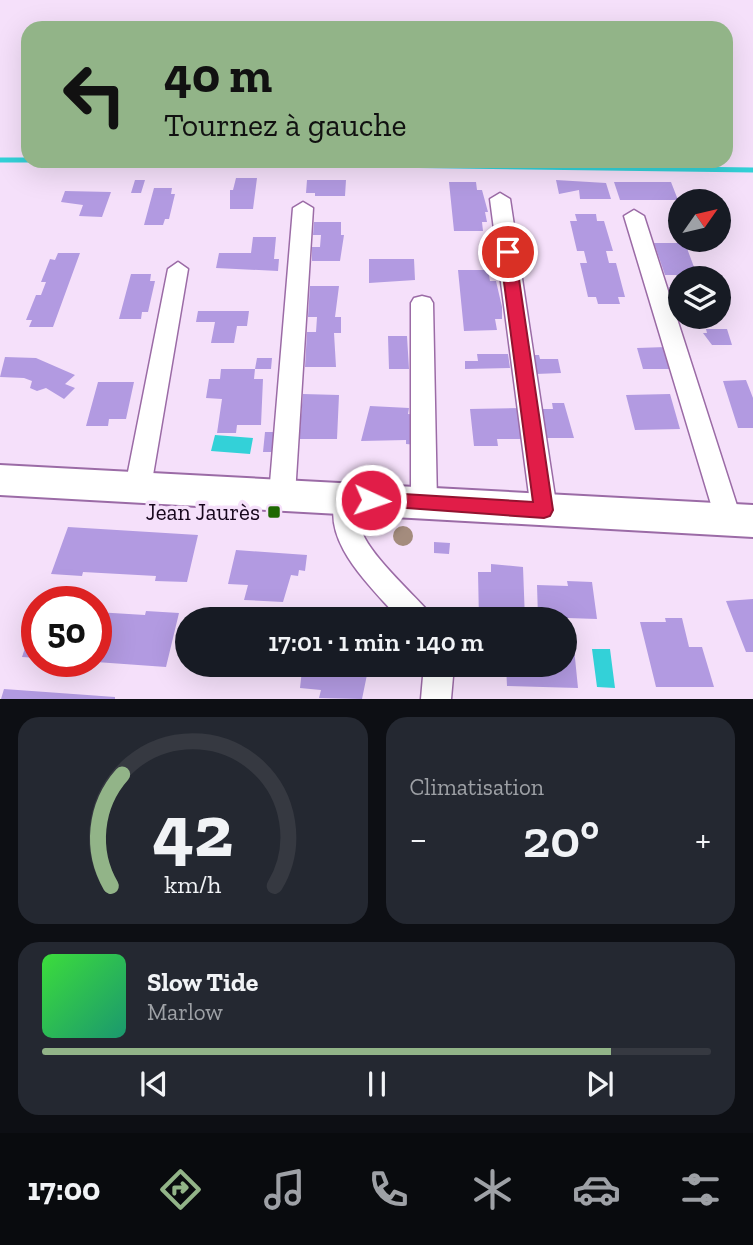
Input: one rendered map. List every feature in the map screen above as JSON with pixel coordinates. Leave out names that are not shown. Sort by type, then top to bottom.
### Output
[{"type":"main road","points":[[0,480],[741,521]]},
{"type":"street","points":[[500,199],[544,510]]},
{"type":"street","points":[[282,495],[303,208]]},
{"type":"street","points":[[634,216],[741,521]]},
{"type":"street","points":[[138,487],[178,269]]},
{"type":"street","points":[[422,303],[424,503]]},
{"type":"street","points":[[348,498],[348,530],[360,553],[407,607]]},
{"type":"street","points":[[436,699],[438,677]]},
{"type":"water","points":[[215,435],[253,438],[250,454],[211,451]]},
{"type":"water","points":[[592,649],[610,649],[615,688],[597,687]]},
{"type":"building","points":[[236,178],[257,178],[253,209],[230,209],[230,190],[233,190]]},
{"type":"building","points":[[135,180],[145,180],[141,193],[131,193]]},
{"type":"building","points":[[307,180],[346,180],[345,196],[315,196],[315,193],[306,193]]},
{"type":"building","points":[[556,180],[606,183],[611,199],[580,199],[579,190],[559,194]]},
{"type":"building","points":[[449,182],[476,182],[477,190],[482,190],[488,212],[485,212],[487,222],[482,222],[483,231],[454,231]]},
{"type":"building","points":[[614,182],[671,182],[674,189],[668,189],[668,200],[620,200]]},
{"type":"building","points":[[154,188],[172,188],[171,194],[175,194],[169,219],[165,219],[163,225],[144,225]]},
{"type":"building","points":[[65,191],[111,192],[102,217],[79,216],[83,205],[61,202]]},
{"type":"building","points":[[575,214],[596,214],[597,221],[604,221],[613,251],[606,251],[609,263],[616,263],[625,297],[618,297],[620,304],[598,304],[596,297],[588,297],[580,263],[587,263],[584,251],[577,251],[570,221],[577,221]]},
{"type":"building","points":[[314,222],[341,222],[341,235],[344,235],[340,261],[312,261],[312,247],[320,247],[321,235],[313,235]]},
{"type":"building","points":[[253,237],[276,237],[274,259],[279,259],[278,271],[216,268],[219,253],[251,253]]},
{"type":"building","points":[[654,243],[668,243],[668,252],[688,252],[694,266],[668,266],[668,275],[665,275]]},
{"type":"building","points":[[58,253],[80,253],[53,327],[29,327],[32,320],[26,320],[36,295],[41,295],[46,282],[41,282],[50,259],[55,260]]},
{"type":"building","points":[[369,259],[414,259],[415,280],[369,283]]},
{"type":"building","points":[[458,270],[488,270],[490,281],[496,281],[502,307],[502,319],[495,319],[497,330],[464,331]]},
{"type":"building","points":[[131,274],[151,274],[150,281],[155,281],[148,312],[142,312],[141,319],[119,319]]},
{"type":"building","points":[[310,286],[339,286],[335,317],[341,317],[341,333],[334,333],[336,367],[305,367],[307,332],[316,332],[317,317],[308,317]]},
{"type":"building","points":[[198,311],[249,311],[247,326],[237,326],[234,343],[211,343],[215,322],[196,322]]},
{"type":"building","points":[[706,329],[727,329],[732,345],[712,345],[703,333],[707,333]]},
{"type":"building","points":[[388,336],[407,336],[409,369],[389,369]]},
{"type":"building","points":[[666,347],[673,369],[643,369],[637,348]]},
{"type":"building","points":[[477,354],[508,354],[510,368],[465,369],[465,361],[478,361]]},
{"type":"building","points":[[532,355],[539,355],[540,359],[558,359],[561,373],[536,374]]},
{"type":"building","points":[[5,357],[36,358],[75,375],[65,384],[75,388],[64,399],[46,388],[37,391],[30,388],[32,381],[24,378],[0,377]]},
{"type":"building","points":[[257,358],[272,358],[271,369],[255,369]]},
{"type":"building","points":[[221,369],[255,369],[254,379],[263,379],[261,425],[237,425],[236,433],[217,433],[222,399],[206,398],[209,379],[220,379]]},
{"type":"building","points":[[746,380],[753,398],[753,428],[738,428],[723,381]]},
{"type":"building","points":[[98,382],[134,382],[126,419],[109,419],[108,426],[86,426]]},
{"type":"building","points":[[303,394],[339,395],[337,439],[299,439]]},
{"type":"building","points":[[670,394],[680,429],[635,430],[626,395]]},
{"type":"building","points":[[552,403],[564,403],[574,438],[547,438],[542,409],[553,409]]},
{"type":"building","points":[[370,406],[409,408],[408,414],[419,415],[417,445],[406,444],[406,440],[361,441]]},
{"type":"building","points":[[521,408],[526,439],[497,439],[498,446],[474,446],[470,409]]},
{"type":"building","points":[[265,432],[275,432],[272,452],[263,452]]},
{"type":"building","points":[[68,527],[198,535],[187,582],[155,581],[156,576],[83,572],[82,576],[51,574]]},
{"type":"building","points":[[434,542],[450,543],[449,554],[434,553]]},
{"type":"building","points":[[236,550],[307,555],[305,571],[299,570],[298,576],[291,575],[283,602],[244,600],[248,585],[228,584]]},
{"type":"building","points":[[491,564],[523,567],[525,607],[479,607],[478,572],[491,572]]},
{"type":"building","points":[[567,581],[592,582],[597,619],[577,618],[577,607],[538,607],[537,585],[568,586]]},
{"type":"building","points":[[753,599],[753,652],[746,652],[726,601]]},
{"type":"building","points":[[146,611],[175,613],[175,630],[166,667],[112,663],[112,613],[145,615]]},
{"type":"building","points":[[665,618],[682,618],[689,647],[702,647],[714,687],[656,687],[640,622],[666,622]]},
{"type":"building","points":[[301,677],[367,677],[362,699],[319,698],[321,690],[300,688]]},
{"type":"building","points":[[507,677],[577,677],[578,688],[507,686]]},
{"type":"building","points":[[4,689],[115,697],[115,699],[1,699]]},
{"type":"waterway","points":[[0,160],[21,160]]},
{"type":"waterway","points":[[605,168],[753,170]]},
{"type":"place","name":"Jean Jaurès","points":[[274,512]]},
{"type":"route","points":[[371,500],[544,510],[508,252]]}]
